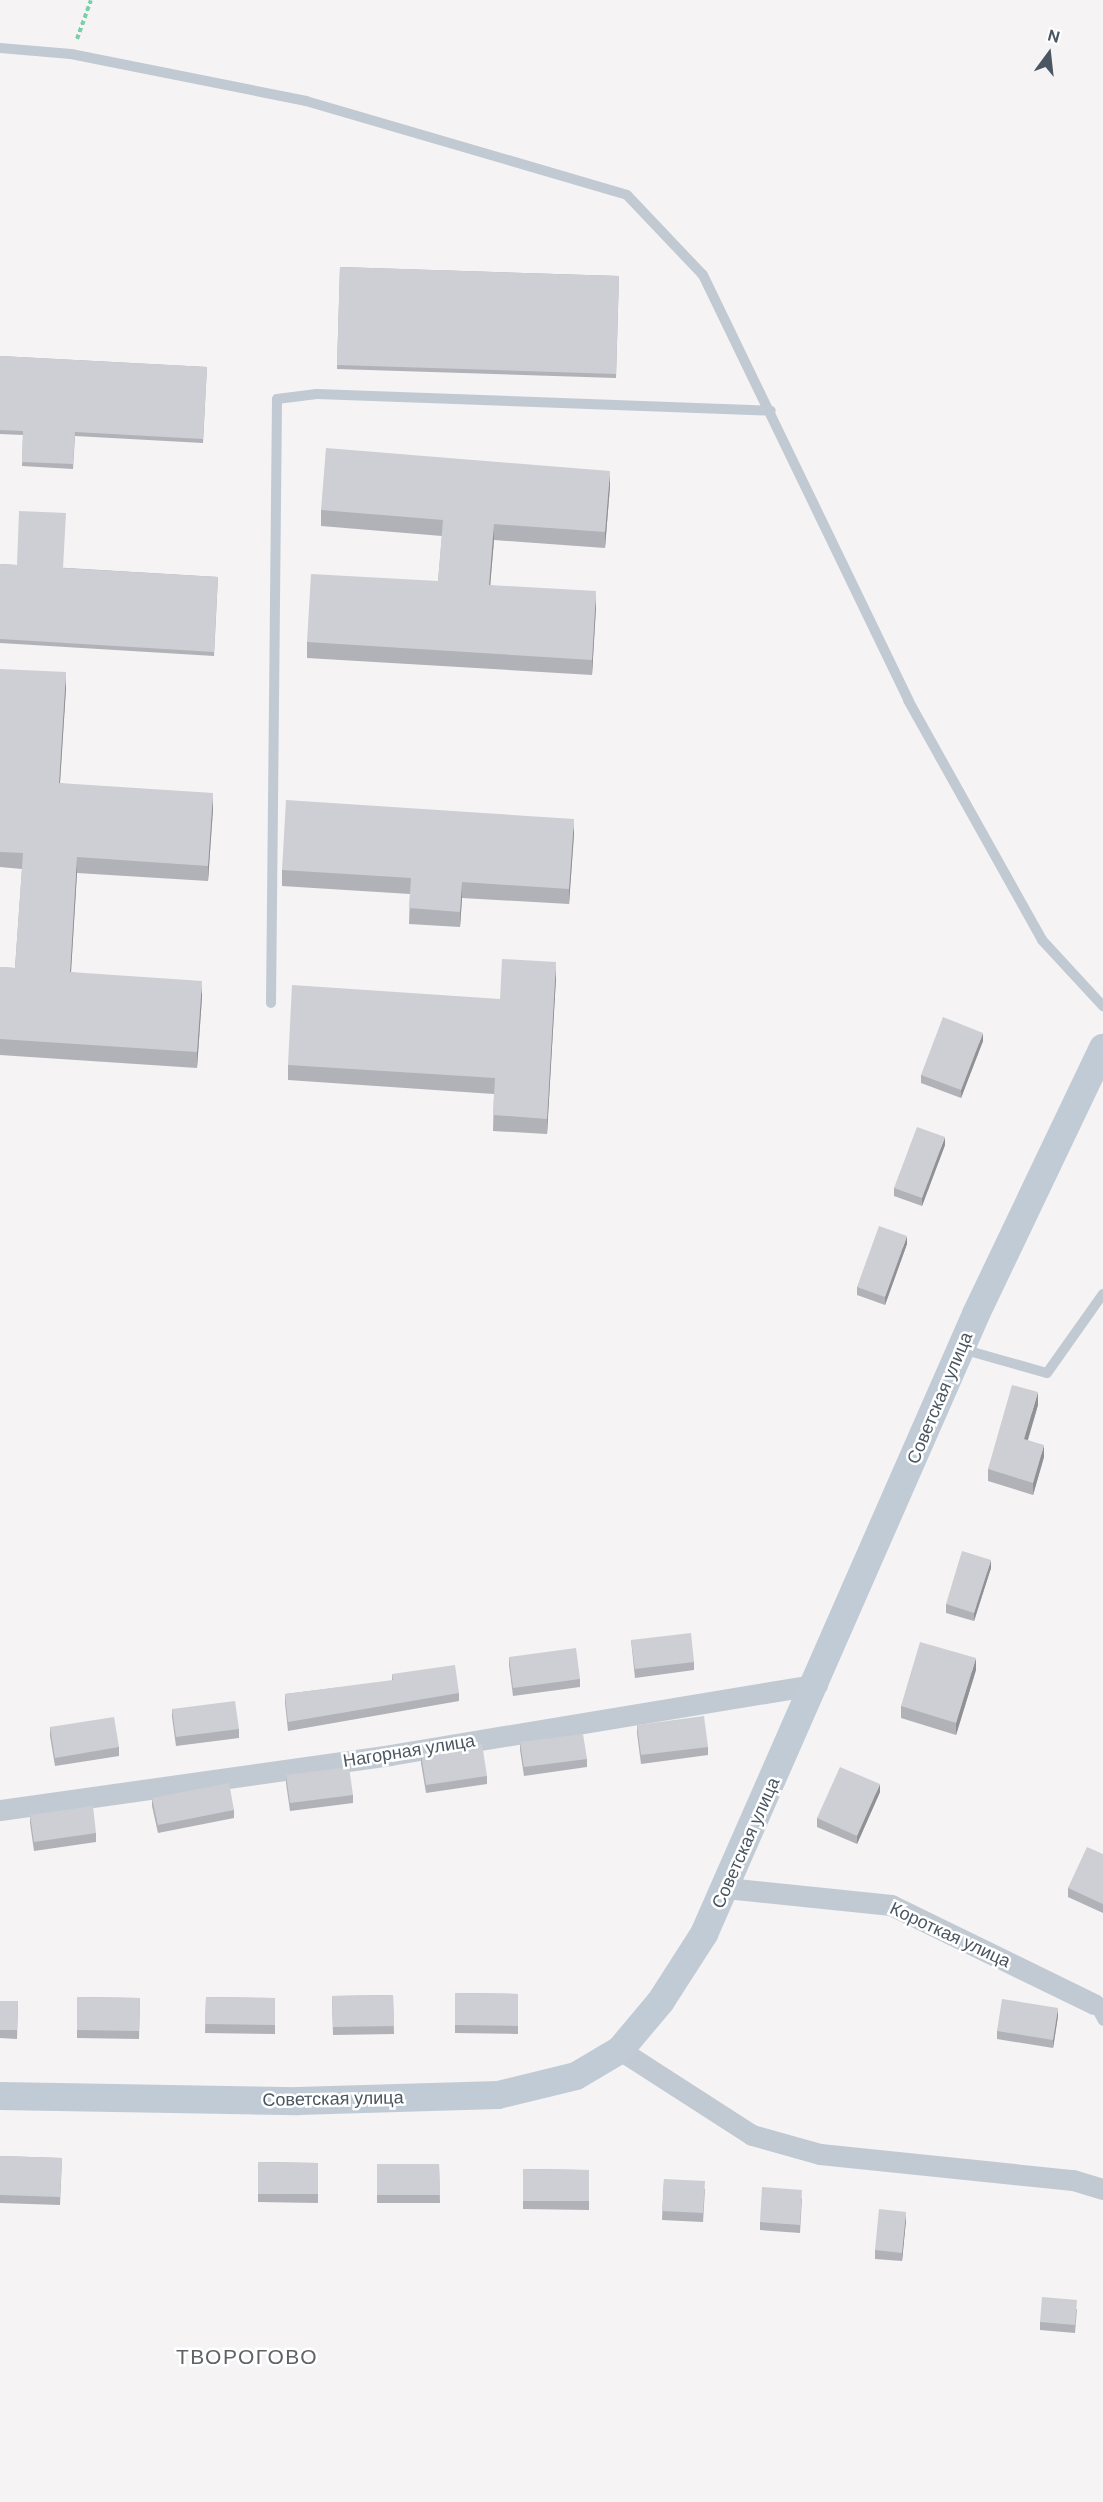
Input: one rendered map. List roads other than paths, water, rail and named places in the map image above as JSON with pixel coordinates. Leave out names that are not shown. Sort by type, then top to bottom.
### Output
[{"type":"street","name":"Советская улица","points":[[0,2096],[298,2101],[498,2095],[576,2076],[620,2050],[662,2001],[726,1888],[817,1684],[961,1349],[1103,1048]]},
{"type":"street","name":"Нагорная улица","points":[[0,1810],[390,1755],[817,1684]]},
{"type":"street","name":"Короткая улица","points":[[726,1888],[891,1905],[1099,2012]]},
{"type":"street","points":[[620,2050],[688,2099],[763,2138],[820,2154],[1073,2180],[1103,2189]]},
{"type":"lane","points":[[0,48],[71,54],[306,100],[627,195],[703,275],[771,411],[908,700],[1042,940],[1103,1006]]},
{"type":"lane","points":[[271,1003],[277,399],[317,394],[771,411]]},
{"type":"lane","points":[[961,1349],[1047,1373],[1103,1294]]},
{"type":"district","name":"ТВОРОГОВО","points":[[247,2357]]}]
